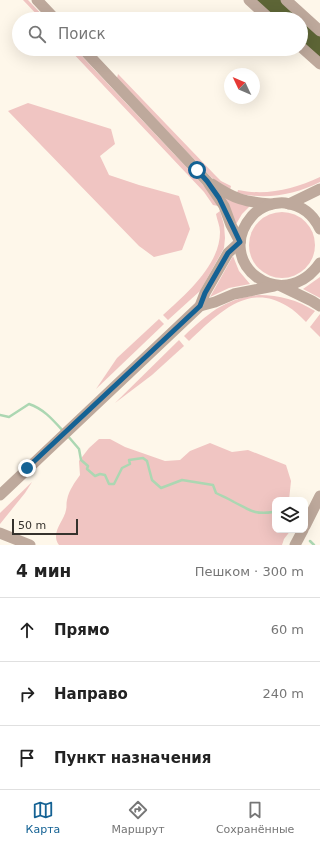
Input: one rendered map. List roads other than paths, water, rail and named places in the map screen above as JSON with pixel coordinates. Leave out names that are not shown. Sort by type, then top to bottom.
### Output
[{"type":"street","points":[[37,0],[48,12]]},
{"type":"street","points":[[249,0],[262,12]]},
{"type":"street","points":[[286,0],[299,12]]},
{"type":"street","points":[[308,20],[320,31]]},
{"type":"street","points":[[308,53],[320,64]]},
{"type":"street","points":[[90,56],[207,181],[224,206],[231,225],[240,242]]},
{"type":"street","points":[[207,181],[232,197],[251,202],[297,205],[317,221],[320,229]]},
{"type":"street","points":[[290,204],[320,189]]},
{"type":"street","points":[[271,204],[254,214],[242,231],[240,251],[243,260],[253,274],[262,281],[278,286],[320,306]]},
{"type":"street","points":[[0,495],[200,306],[205,293],[228,253],[240,242]]},
{"type":"street","points":[[200,306],[215,302],[234,294],[300,282],[315,270],[320,263]]},
{"type":"street","points":[[308,520],[320,496]]},
{"type":"street","points":[[0,533],[30,545]]},
{"type":"street","points":[[295,545],[301,533]]},
{"type":"waterway","points":[[0,415],[9,417],[29,404],[44,412],[64,432]]},
{"type":"waterway","points":[[67,435],[79,449],[81,460],[88,466],[87,469],[95,476],[100,474],[105,475],[109,484],[114,484],[122,468],[130,464],[129,460],[143,458],[147,461],[152,480],[161,488],[182,480],[213,485],[216,493],[252,511],[261,513],[272,512]]},
{"type":"waterway","points":[[310,541],[314,545]]}]
